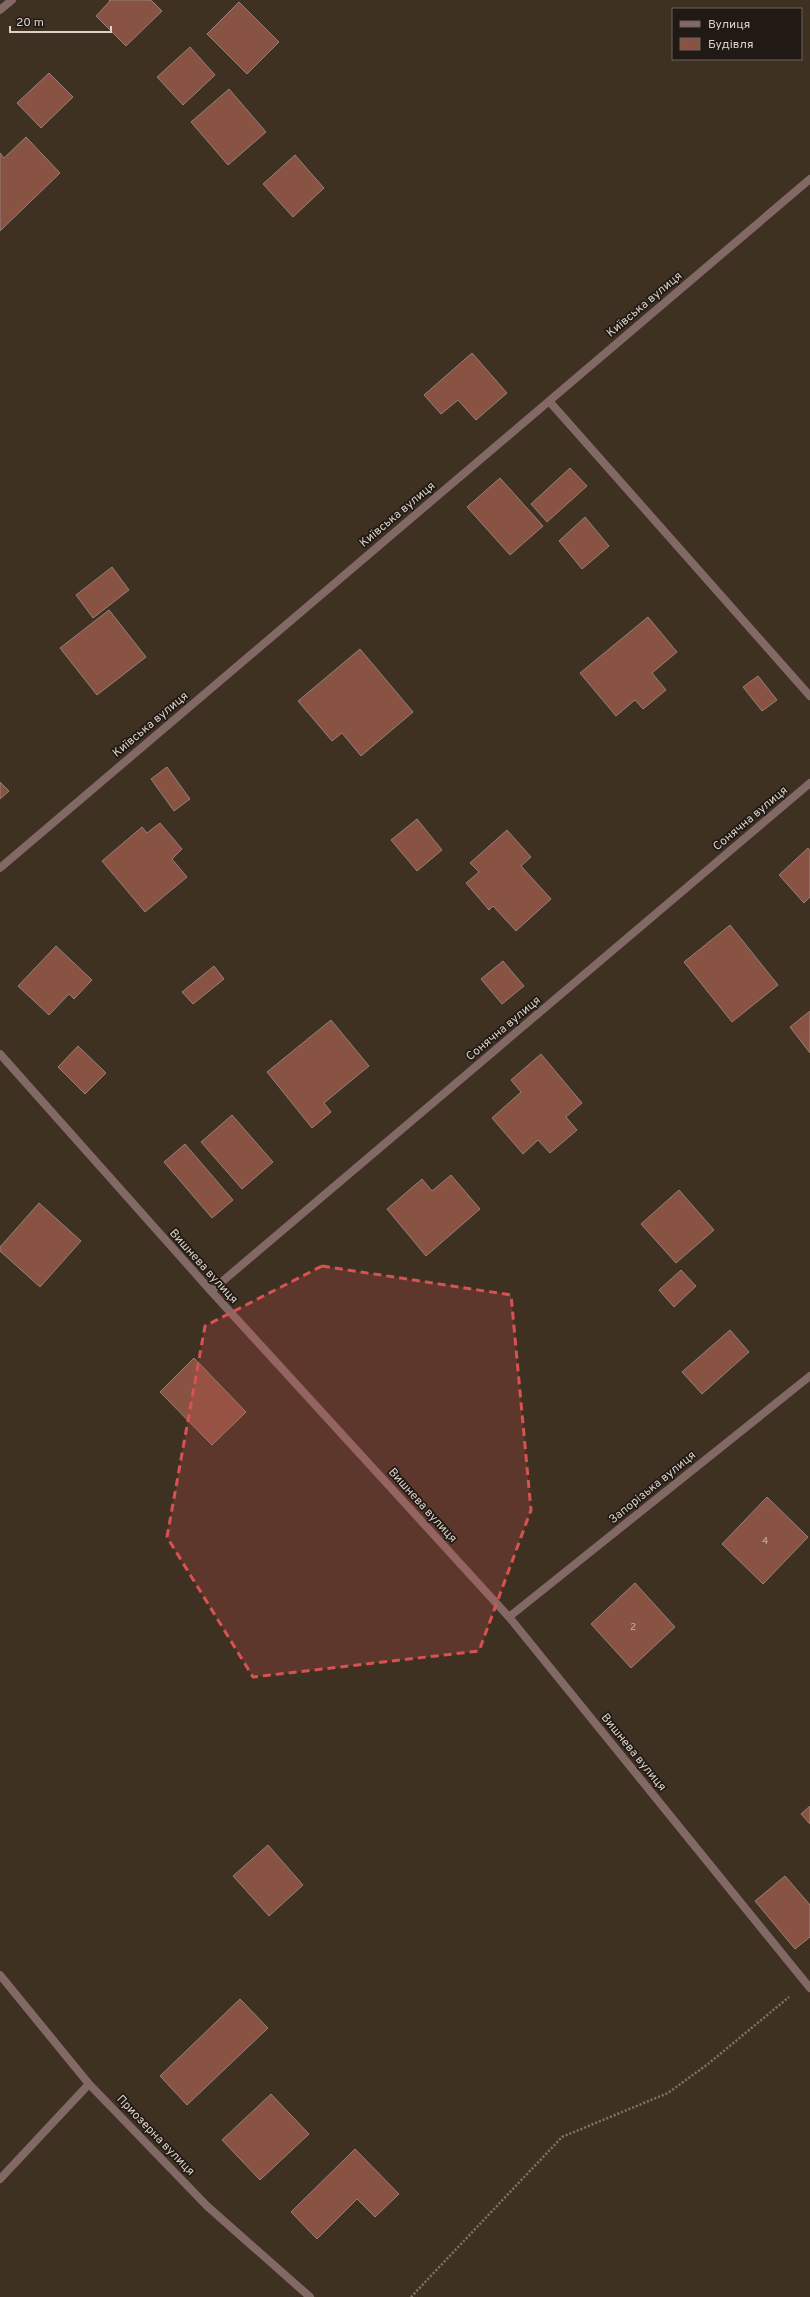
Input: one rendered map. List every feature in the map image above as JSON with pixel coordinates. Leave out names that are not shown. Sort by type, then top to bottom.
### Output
[{"type":"street","points":[[0,10],[12,0]]},
{"type":"street","name":"Київська вулиця","points":[[0,868],[810,179]]},
{"type":"street","points":[[549,401],[810,696]]},
{"type":"street","name":"Сонячна вулиця","points":[[211,1291],[810,783]]},
{"type":"street","name":"Вишнева вулиця","points":[[0,1054],[211,1291],[509,1617],[809,1983]]},
{"type":"street","name":"Запорізька вулиця","points":[[509,1617],[810,1376]]},
{"type":"street","name":"Приозерна вулиця","points":[[0,1976],[89,2084],[207,2206],[310,2297]]},
{"type":"street","points":[[0,2179],[89,2084]]},
{"type":"path","points":[[411,2297],[562,2137],[668,2093],[720,2054],[809,1983]]},
{"type":"highlighted area","points":[[322,1266],[511,1295],[531,1510],[479,1651],[253,1677],[167,1537],[205,1326]]},
{"type":"building","points":[[109,0],[151,0],[162,11],[126,46],[96,16],[110,1]]},
{"type":"building","points":[[239,2],[279,42],[247,74],[207,34]]},
{"type":"building","points":[[190,47],[215,75],[183,105],[157,77]]},
{"type":"building","points":[[49,73],[73,97],[41,128],[17,103]]},
{"type":"building","points":[[229,89],[266,132],[228,165],[191,122]]},
{"type":"building","points":[[26,137],[60,173],[0,231],[0,153],[4,158]]},
{"type":"building","points":[[295,155],[324,188],[293,217],[263,184]]},
{"type":"building","points":[[472,353],[507,393],[476,420],[458,400],[441,414],[424,395]]},
{"type":"building","points":[[570,468],[587,486],[547,522],[531,504]]},
{"type":"building","points":[[500,478],[543,526],[510,555],[467,507]]},
{"type":"building","points":[[585,517],[609,546],[582,569],[559,541]]},
{"type":"building","points":[[112,567],[129,590],[93,618],[76,595]]},
{"type":"building","points":[[109,610],[146,657],[97,695],[60,648]]},
{"type":"building","points":[[648,617],[677,652],[652,673],[666,690],[643,709],[635,700],[616,716],[580,673]]},
{"type":"building","points":[[360,649],[413,712],[361,756],[342,733],[332,741],[298,701]]},
{"type":"building","points":[[758,676],[777,700],[762,711],[743,687]]},
{"type":"building","points":[[167,767],[190,799],[174,811],[151,779]]},
{"type":"building","points":[[0,782],[9,791],[0,799]]},
{"type":"building","points":[[417,819],[442,850],[417,871],[391,840]]},
{"type":"building","points":[[160,823],[182,849],[172,859],[187,877],[145,912],[102,861],[142,827],[147,833]]},
{"type":"building","points":[[507,830],[531,857],[521,866],[551,899],[516,931],[493,906],[489,910],[466,883],[479,872],[470,863]]},
{"type":"building","points":[[808,848],[810,851],[810,897],[804,903],[779,875]]},
{"type":"building","points":[[730,925],[778,985],[732,1022],[684,962]]},
{"type":"building","points":[[56,946],[92,980],[74,999],[69,994],[49,1015],[18,986]]},
{"type":"building","points":[[503,961],[524,986],[502,1004],[481,979]]},
{"type":"building","points":[[214,966],[224,979],[193,1004],[182,992]]},
{"type":"building","points":[[810,1011],[810,1053],[790,1027]]},
{"type":"building","points":[[331,1020],[369,1066],[324,1103],[331,1112],[312,1128],[267,1072]]},
{"type":"building","points":[[78,1046],[106,1073],[85,1094],[58,1067]]},
{"type":"building","points":[[541,1054],[582,1103],[566,1117],[577,1130],[550,1153],[538,1140],[523,1154],[492,1118],[521,1092],[511,1080]]},
{"type":"building","points":[[232,1115],[273,1162],[242,1189],[201,1142]]},
{"type":"building","points":[[185,1144],[233,1200],[212,1218],[164,1162]]},
{"type":"building","points":[[451,1175],[480,1209],[426,1256],[387,1209],[422,1179],[432,1191]]},
{"type":"building","points":[[679,1190],[714,1230],[676,1263],[641,1224]]},
{"type":"building","points":[[39,1203],[81,1241],[40,1287],[0,1251],[0,1247]]},
{"type":"building","points":[[681,1270],[696,1286],[674,1307],[659,1290]]},
{"type":"building","points":[[730,1330],[749,1352],[702,1394],[682,1372]]},
{"type":"building","points":[[194,1358],[246,1412],[212,1445],[160,1392]]},
{"type":"building","points":[[767,1497],[808,1537],[763,1584],[722,1544]]},
{"type":"building","points":[[635,1583],[675,1627],[631,1668],[591,1624]]},
{"type":"building","points":[[810,1806],[810,1824],[801,1814]]},
{"type":"building","points":[[268,1845],[303,1885],[269,1916],[233,1876]]},
{"type":"building","points":[[785,1876],[810,1905],[810,1937],[795,1949],[755,1901]]},
{"type":"building","points":[[240,1999],[268,2028],[187,2105],[160,2076]]},
{"type":"building","points":[[271,2094],[309,2134],[260,2180],[222,2140]]},
{"type":"building","points":[[355,2149],[399,2194],[375,2217],[357,2199],[317,2239],[291,2212]]}]
